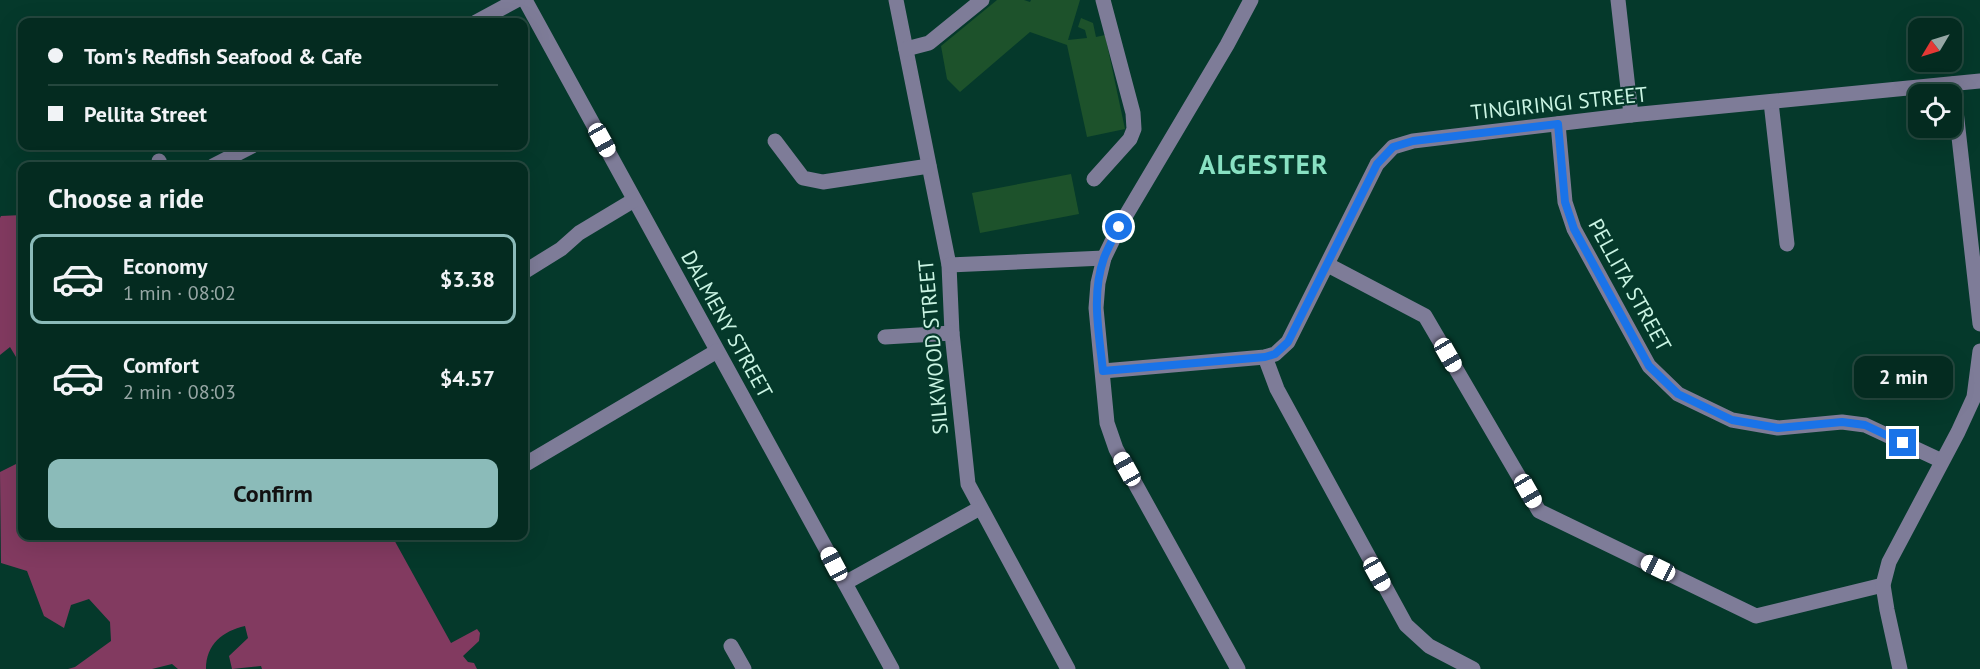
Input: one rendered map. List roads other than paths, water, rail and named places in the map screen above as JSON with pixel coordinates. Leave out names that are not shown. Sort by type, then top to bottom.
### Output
[{"type":"street","points":[[483,18],[517,0]]},
{"type":"street","name":"DALMENY STREET","points":[[525,0],[845,583],[888,668]]},
{"type":"street","name":"SILKWOOD STREET","points":[[896,0],[949,265],[952,333],[968,484],[1068,669]]},
{"type":"street","points":[[906,50],[929,43],[982,0]]},
{"type":"street","points":[[1094,179],[1130,139],[1134,129],[1134,113],[1103,0]]},
{"type":"street","points":[[1238,669],[1116,449],[1107,423],[1096,308],[1098,284],[1104,258],[1132,204],[1227,45],[1251,0]]},
{"type":"street","points":[[1617,0],[1630,115]]},
{"type":"street","name":"TINGIRINGI STREET","points":[[1953,84],[1980,81]]},
{"type":"street","name":"TINGIRINGI STREET","points":[[1259,357],[1275,354],[1288,342],[1377,164],[1393,147],[1413,141],[1630,115],[1908,88]]},
{"type":"street","points":[[1771,102],[1787,244]]},
{"type":"street","name":"PELLITA STREET","points":[[1558,124],[1565,202],[1574,229],[1649,366],[1678,394],[1732,420],[1778,428],[1842,422],[1865,425],[1942,461]]},
{"type":"street","points":[[1959,138],[1980,324]]},
{"type":"street","points":[[776,141],[803,178],[823,182],[929,166]]},
{"type":"street","points":[[221,162],[244,150]]},
{"type":"street","points":[[528,270],[561,249],[579,233],[634,200]]},
{"type":"street","points":[[949,265],[1104,258]]},
{"type":"street","points":[[1328,265],[1425,316],[1539,511],[1756,616],[1883,585]]},
{"type":"street","points":[[885,337],[952,333]]},
{"type":"street","points":[[528,463],[717,351]]},
{"type":"street","points":[[1900,669],[1883,585],[1889,562],[1958,432],[1974,397],[1980,351]]},
{"type":"street","points":[[1103,371],[1259,357],[1406,625],[1429,646],[1473,669]]},
{"type":"street","points":[[845,583],[980,508]]},
{"type":"street","points":[[730,646],[744,669]]},
{"type":"district","name":"ALGESTER","points":[[1264,164]]}]
